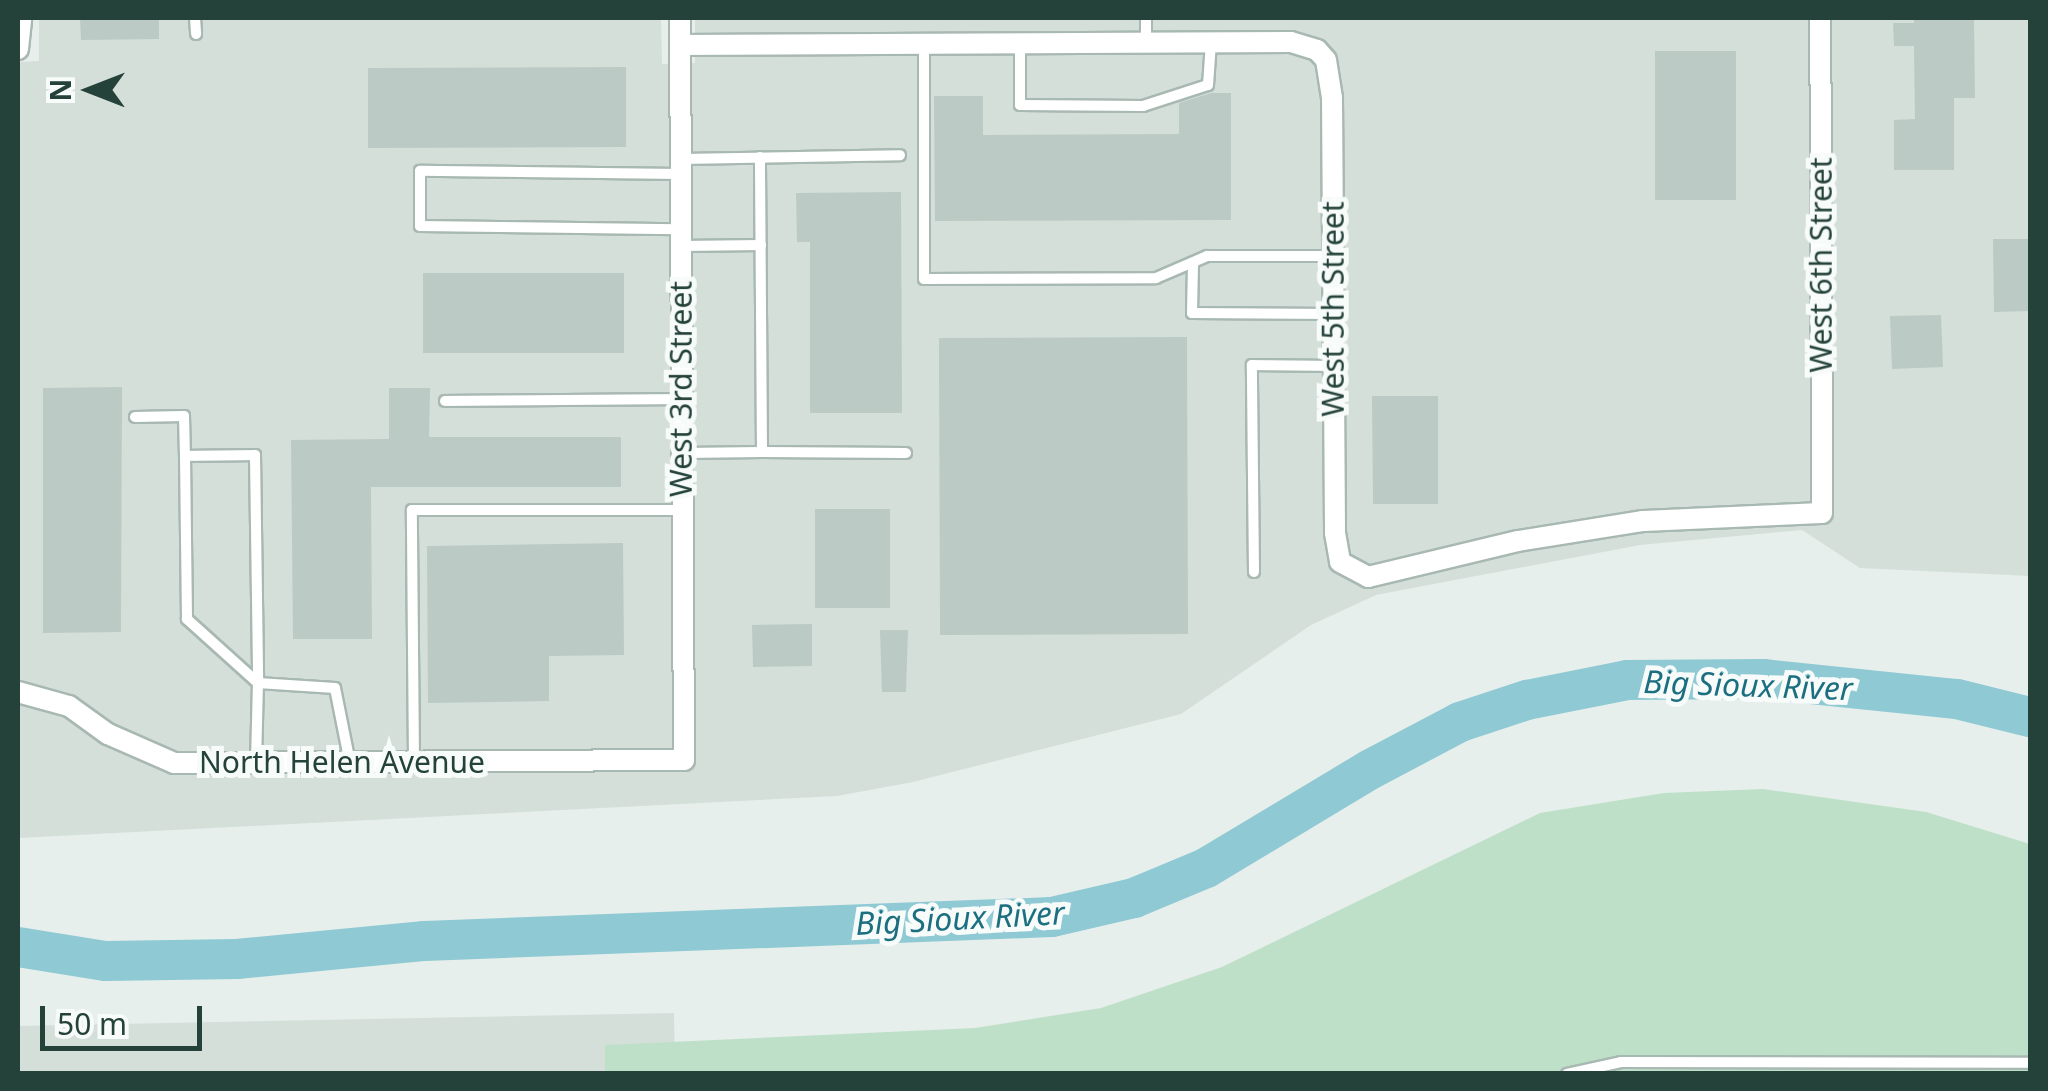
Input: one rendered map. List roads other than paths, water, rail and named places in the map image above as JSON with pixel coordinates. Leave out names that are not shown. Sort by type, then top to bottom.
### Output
[{"type":"street","points":[[19,48],[21,18]]},
{"type":"street","name":"West 3rd Street","points":[[680,18],[684,760]]},
{"type":"street","name":"West 6th Street","points":[[1347,570],[1368,578],[1518,541],[1643,522],[1822,513],[1820,18]]},
{"type":"street","points":[[680,44],[1212,42]]},
{"type":"street","name":"West 5th Street","points":[[1212,42],[1291,42],[1317,50],[1330,76],[1335,533],[1347,570]]},
{"type":"street","name":"North Helen Avenue","points":[[18,692],[69,706],[108,734],[174,763],[684,760]]},
{"type":"lane","points":[[195,18],[196,34]]},
{"type":"lane","points":[[1146,18],[1146,42]]},
{"type":"lane","points":[[1020,43],[1020,105],[1143,106],[1208,85],[1212,42]]},
{"type":"lane","points":[[924,44],[924,279],[1156,278],[1207,256],[1333,256]]},
{"type":"lane","points":[[761,245],[680,237],[420,226],[420,172],[680,167],[760,157],[900,155]]},
{"type":"lane","points":[[760,157],[762,452]]},
{"type":"lane","points":[[1193,264],[1192,313],[1333,314]]},
{"type":"lane","points":[[1254,572],[1252,365],[1334,366]]},
{"type":"lane","points":[[445,401],[682,399]]},
{"type":"lane","points":[[135,417],[184,416],[187,619],[258,682],[335,688],[350,762]]},
{"type":"lane","points":[[682,453],[906,453]]},
{"type":"lane","points":[[186,456],[255,455],[256,764]]},
{"type":"lane","points":[[414,762],[412,510],[682,510]]},
{"type":"lane","points":[[1762,1060],[1762,1074]]},
{"type":"lane","points":[[1567,1074],[1620,1062],[2030,1064]]},
{"type":"waterway","name":"Big Sioux River","points":[[18,947],[105,961],[237,959],[425,941],[1052,917],[1134,898],[1206,868],[1371,769],[1460,722],[1527,700],[1627,680],[1763,679],[1957,699],[2030,717]]}]
